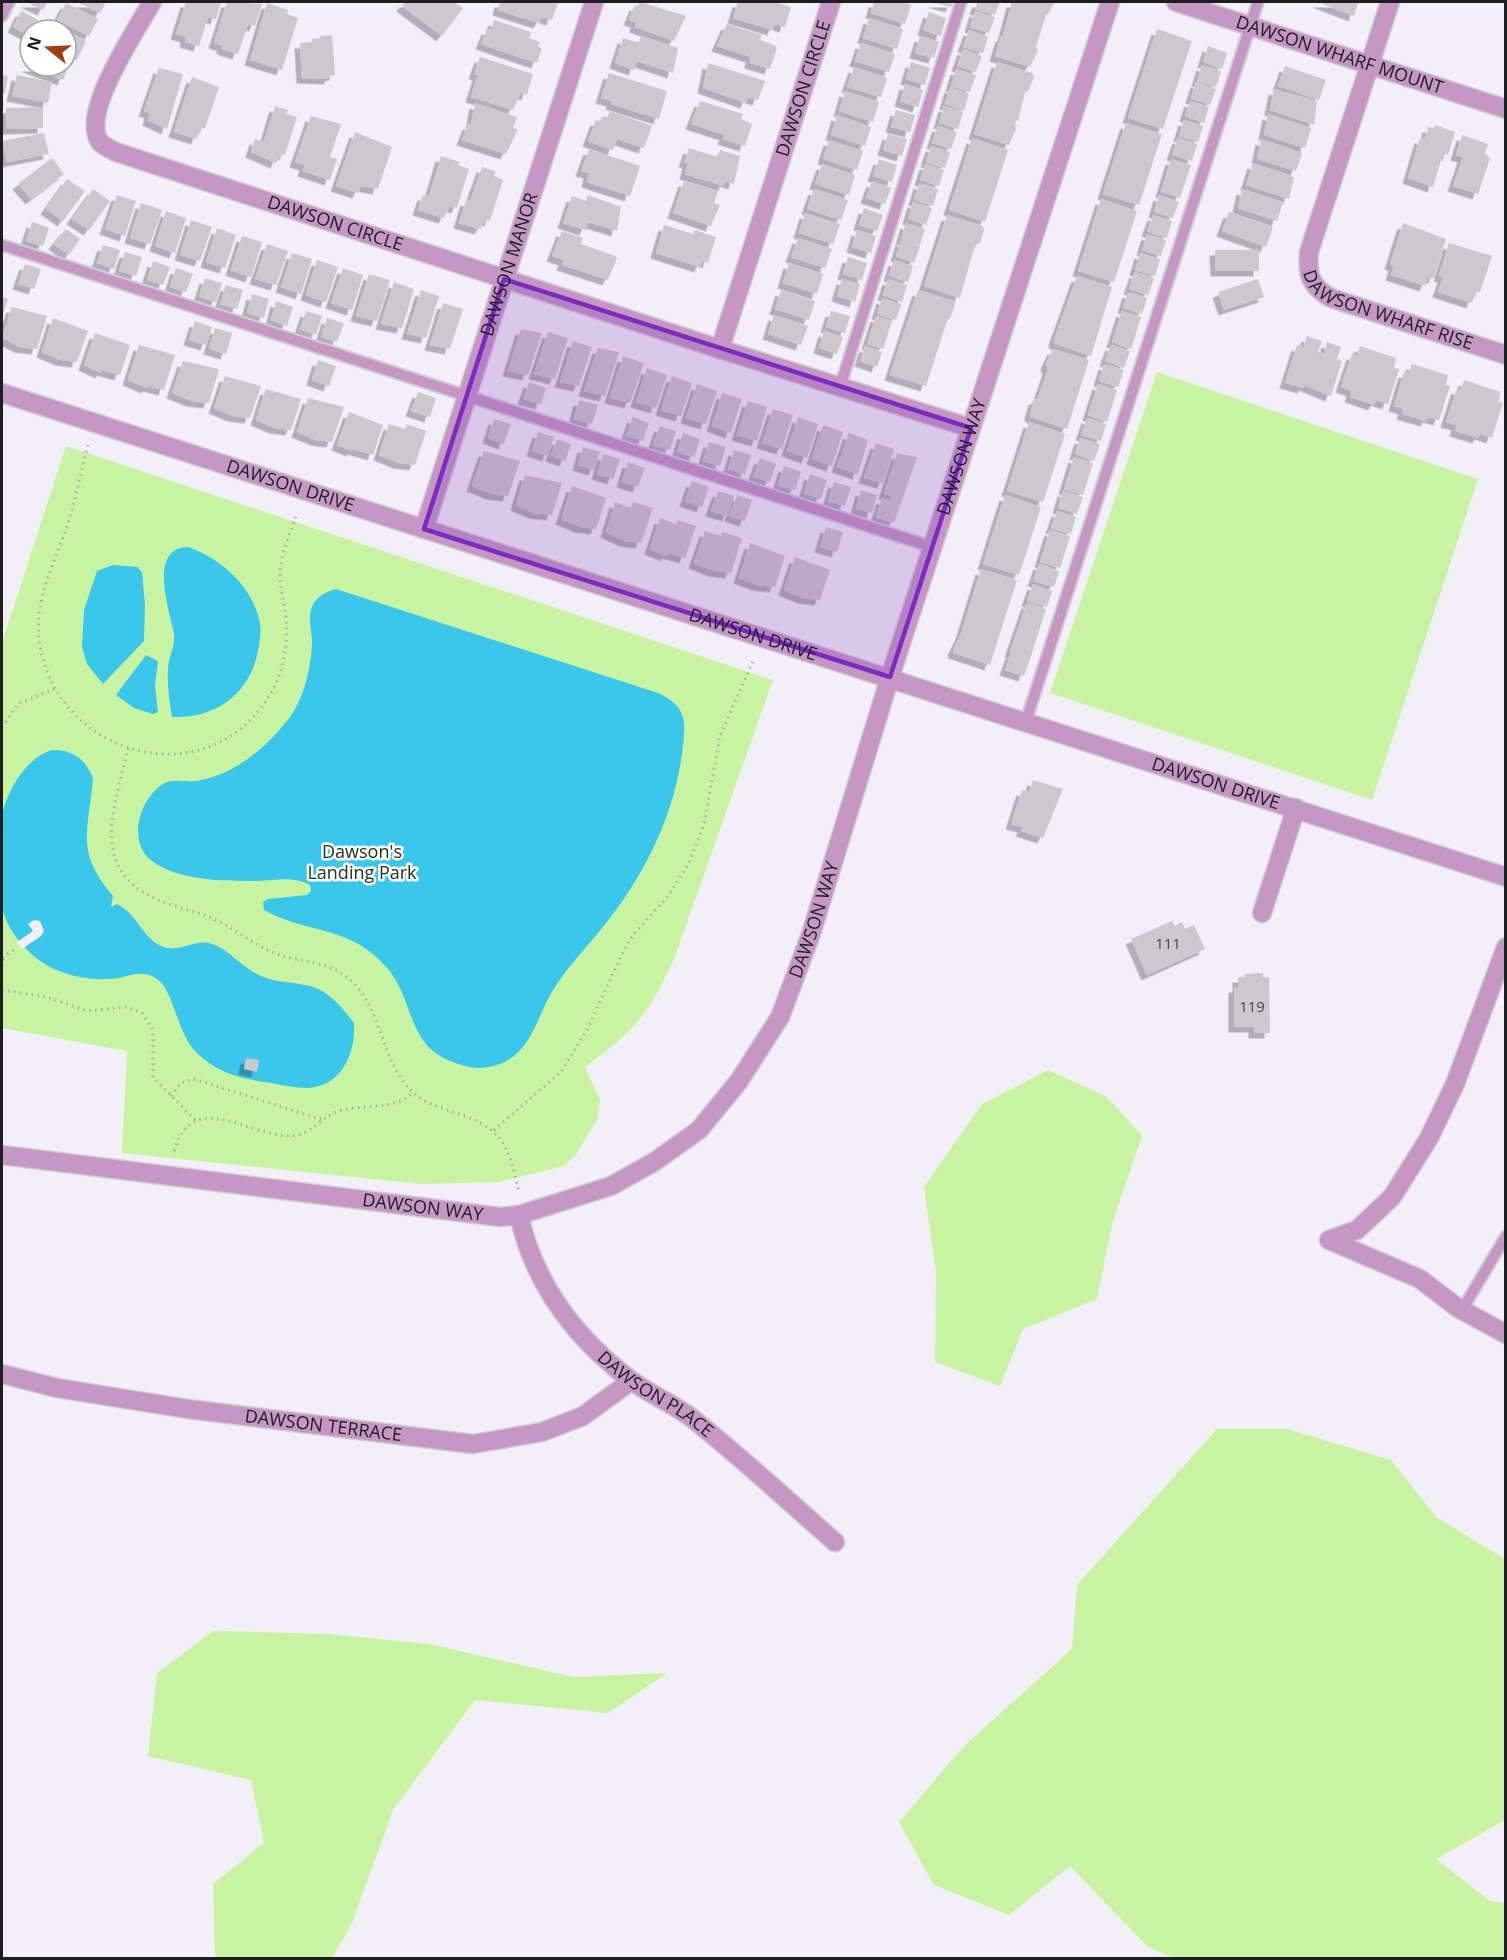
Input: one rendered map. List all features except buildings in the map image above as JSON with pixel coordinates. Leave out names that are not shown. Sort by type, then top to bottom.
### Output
[{"type":"street","name":"DAWSON CIRCLE","points":[[152,2],[100,98],[95,128],[100,143],[116,152],[720,349],[971,428]]},
{"type":"street","name":"DAWSON MANOR","points":[[424,529],[594,2]]},
{"type":"street","name":"DAWSON CIRCLE","points":[[720,349],[831,2]]},
{"type":"street","name":"DAWSON WAY","points":[[2,1155],[500,1217],[519,1215],[611,1186],[654,1162],[699,1130],[740,1081],[780,1017],[812,934],[890,677],[1110,2]]},
{"type":"street","name":"DAWSON WHARF MOUNT","points":[[1176,2],[1506,110]]},
{"type":"street","name":"DAWSON WHARF RISE","points":[[1390,2],[1309,252],[1309,279],[1318,291],[1331,298],[1506,355]]},
{"type":"street","name":"DAWSON DRIVE","points":[[2,393],[1506,877]]},
{"type":"street","points":[[1262,913],[1296,808]]},
{"type":"street","points":[[1506,947],[1455,1084],[1429,1138],[1392,1197],[1357,1230],[1329,1240],[1420,1279],[1462,1310],[1506,1334]]},
{"type":"street","name":"DAWSON PLACE","points":[[519,1215],[526,1245],[557,1306],[585,1338],[631,1380],[692,1418],[835,1542]]},
{"type":"street","name":"DAWSON TERRACE","points":[[2,1374],[57,1388],[188,1409],[473,1444],[542,1432],[583,1416],[631,1380]]},
{"type":"lane","points":[[2,16],[9,2]]},
{"type":"lane","points":[[840,387],[961,2]]},
{"type":"lane","points":[[1026,721],[1258,2]]},
{"type":"lane","points":[[2,244],[932,548]]},
{"type":"lane","points":[[1462,1310],[1506,1236]]},
{"type":"path","points":[[88,445],[70,517],[40,608],[39,645],[55,689],[80,719],[111,741],[128,748],[162,755],[207,748],[234,736],[267,700],[276,684],[285,652],[286,611],[280,574],[286,543],[297,513]]},
{"type":"path","points":[[494,1130],[547,1086],[566,1066],[588,1028],[633,935],[669,895],[689,863],[704,824],[720,736],[753,661]]},
{"type":"path","points":[[2,727],[18,705],[55,689]]},
{"type":"path","points":[[128,748],[112,813],[110,834],[115,858],[124,873],[144,893],[220,921],[272,952],[327,965],[357,986],[395,1068],[413,1094],[428,1103],[473,1118],[494,1130],[509,1155],[519,1192]]},
{"type":"path","points":[[2,966],[3,957],[15,950]]},
{"type":"path","points":[[2,990],[46,997],[87,1011],[126,1007],[142,1013],[153,1030],[153,1077],[196,1121]]},
{"type":"path","points":[[170,1096],[181,1083],[194,1079],[242,1091],[323,1120]]},
{"type":"path","points":[[174,1151],[182,1131],[196,1121],[222,1119],[262,1131],[290,1136],[309,1131],[323,1120],[348,1109],[396,1104],[413,1094]]},
{"type":"highlighted area","points":[[504,279],[971,428],[890,677],[424,529]]},
{"type":"green space","points":[[1157,372],[1478,479],[1372,800],[1050,693]]},
{"type":"green space","name":"Dawson's Landing Park","points":[[66,446],[773,680],[674,959],[665,978],[648,1008],[628,1032],[585,1067],[600,1100],[598,1118],[575,1156],[564,1166],[499,1182],[421,1184],[122,1153],[127,1051],[2,1028],[2,643]]},
{"type":"green space","points":[[1048,1070],[1107,1097],[1142,1136],[1112,1224],[1097,1299],[1023,1329],[1000,1386],[935,1362],[936,1273],[924,1187],[982,1104]]},
{"type":"green space","points":[[1217,1429],[1287,1429],[1391,1460],[1436,1517],[1505,1559],[1505,1820],[1436,1859],[1490,1901],[1505,1903],[1505,1958],[1174,1958],[1148,1947],[1070,1866],[1009,1915],[934,1885],[899,1822],[965,1745],[1072,1649],[1077,1585]]},
{"type":"green space","points":[[213,1631],[328,1634],[429,1644],[573,1677],[667,1673],[608,1713],[475,1700],[393,1810],[352,1923],[332,1958],[215,1958],[213,1884],[264,1843],[251,1780],[148,1756],[157,1673]]},
{"type":"water","points":[[188,547],[211,558],[233,574],[255,607],[260,623],[260,635],[254,666],[239,691],[228,701],[202,714],[172,717],[168,675],[174,634],[166,597],[164,569],[168,558],[175,550]]},
{"type":"water","points":[[113,565],[137,567],[142,572],[145,605],[144,641],[103,684],[87,664],[82,647],[84,610],[97,571]]},
{"type":"water","points":[[336,589],[658,693],[675,704],[683,717],[682,753],[672,800],[643,868],[617,909],[567,969],[524,1046],[503,1063],[475,1068],[438,1055],[419,1034],[397,982],[374,955],[344,937],[281,918],[264,910],[263,902],[268,899],[307,895],[311,891],[310,885],[304,882],[278,879],[230,881],[202,879],[175,873],[152,861],[140,844],[138,834],[141,812],[152,793],[160,786],[172,781],[195,781],[223,773],[260,749],[290,717],[304,690],[309,669],[312,649],[310,619],[312,607],[321,595]]},
{"type":"water","points":[[146,655],[158,661],[155,686],[158,712],[153,714],[134,708],[116,695]]},
{"type":"water","points":[[52,750],[60,750],[78,757],[93,778],[87,826],[88,852],[93,866],[113,896],[111,907],[117,904],[124,908],[153,941],[166,948],[209,943],[221,948],[262,977],[313,987],[325,993],[354,1023],[349,1056],[338,1075],[329,1082],[307,1088],[241,1077],[222,1071],[205,1060],[190,1045],[168,993],[157,979],[145,974],[115,979],[77,977],[48,966],[25,948],[8,924],[2,906],[2,815],[14,785],[26,767]]},
{"type":"pier","points":[[34,920],[40,921],[44,931],[41,936],[22,949],[17,942],[33,931],[28,924]]}]
